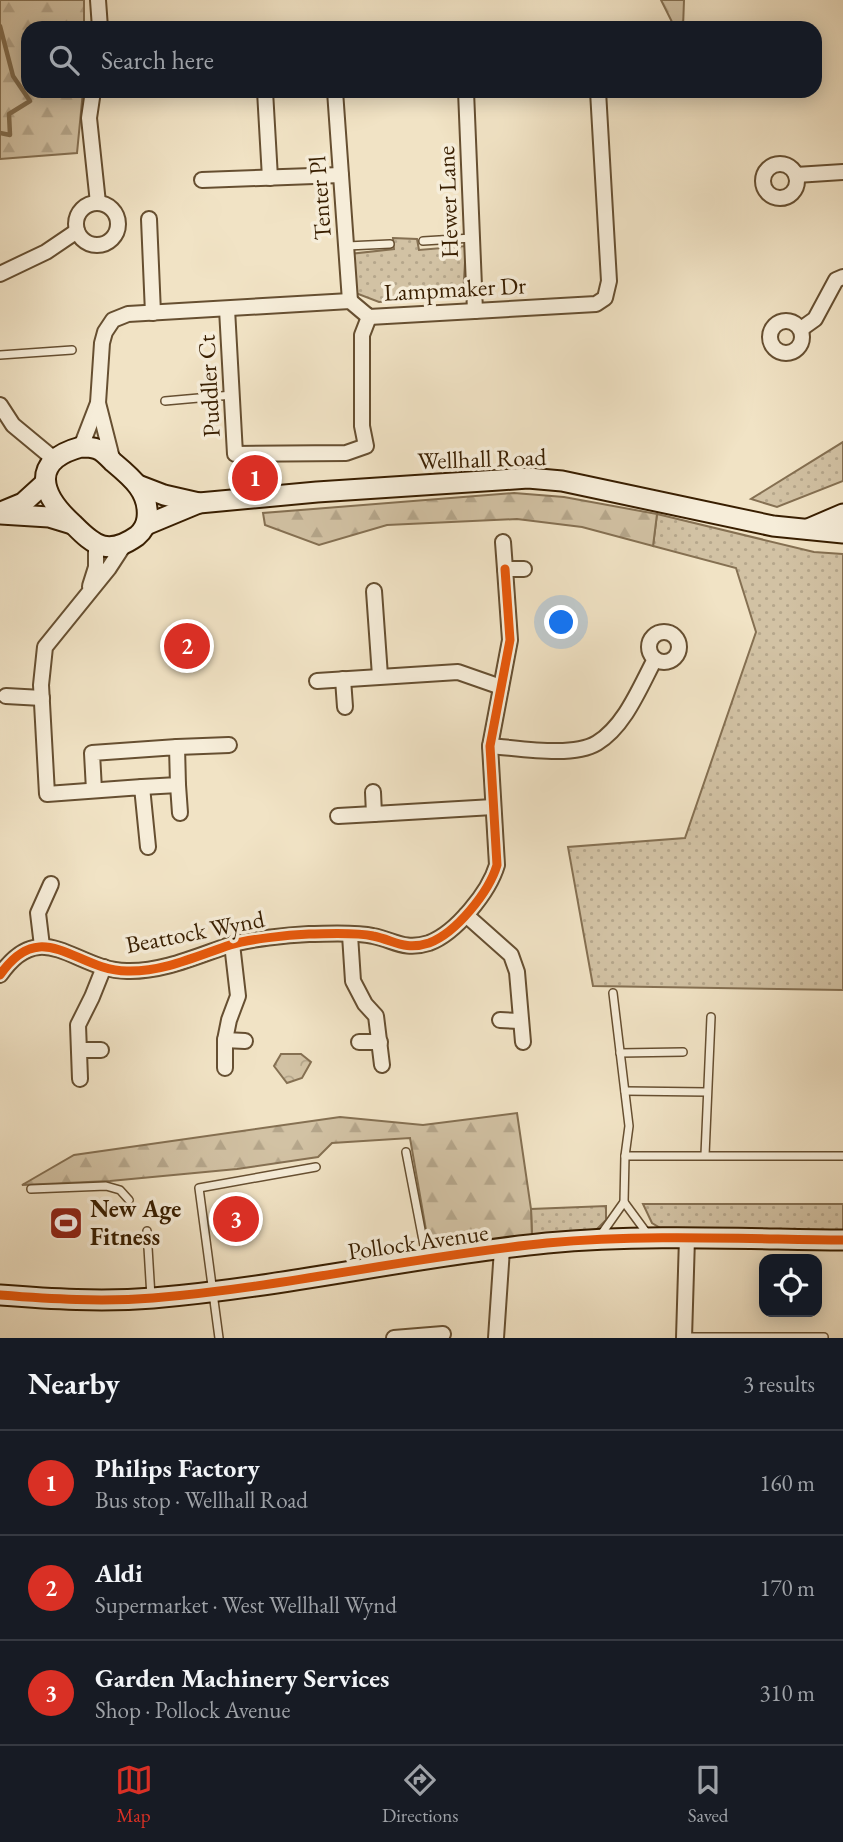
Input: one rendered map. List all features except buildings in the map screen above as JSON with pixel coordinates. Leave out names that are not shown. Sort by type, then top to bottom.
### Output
[{"type":"street","points":[[99,0],[100,21]]},
{"type":"street","points":[[92,98],[89,118],[98,203]]},
{"type":"street","points":[[265,98],[270,177]]},
{"type":"street","name":"Tenter Pl","points":[[336,98],[351,301]]},
{"type":"street","name":"Hewer Lane","points":[[466,98],[475,311]]},
{"type":"street","name":"Lampmaker Dr","points":[[81,447],[98,403],[104,332],[113,320],[128,314],[351,301],[369,317],[596,304],[605,298],[609,281],[598,98]]},
{"type":"street","points":[[796,175],[843,172]]},
{"type":"street","points":[[202,180],[341,175]]},
{"type":"street","points":[[98,203],[111,208],[115,213],[118,226],[116,233],[106,242],[86,242],[78,231],[76,225],[80,212],[85,207],[98,203]]},
{"type":"street","points":[[149,219],[153,313]]},
{"type":"street","points":[[0,274],[46,252],[78,231]]},
{"type":"street","points":[[801,329],[815,319],[836,280],[843,277]]},
{"type":"street","name":"Puddler Ct","points":[[227,309],[235,454],[346,453],[366,446],[362,426],[362,335],[369,317]]},
{"type":"street","name":"Lampmaker Dr","points":[[98,403],[113,462]]},
{"type":"street","points":[[0,405],[13,425],[54,459]]},
{"type":"street","points":[[81,447],[63,452],[47,470],[45,482],[49,499],[96,543],[105,547],[124,545]]},
{"type":"street","name":"Wellhall Road","points":[[81,447],[96,448],[138,485],[164,495],[199,503]]},
{"type":"street","name":"Wellhall Road","points":[[124,545],[141,533],[146,525],[199,503],[528,478],[599,487],[774,526],[843,533]]},
{"type":"street","points":[[0,513],[23,503],[45,482]]},
{"type":"street","points":[[138,485],[146,499],[146,525]]},
{"type":"street","points":[[0,513],[49,517],[73,524]]},
{"type":"street","points":[[804,530],[843,514]]},
{"type":"street","name":"Beattock Wynd","points":[[42,946],[76,955],[104,967],[145,971],[204,956],[232,944],[308,934],[372,936],[399,946],[426,944],[444,936],[466,915],[493,879],[497,865],[490,746],[510,640],[503,542]]},
{"type":"street","points":[[86,597],[96,566],[96,543]]},
{"type":"street","points":[[124,545],[86,597],[44,647],[42,698],[47,794],[178,785]]},
{"type":"street","points":[[505,569],[524,569]]},
{"type":"street","points":[[374,591],[380,676]]},
{"type":"street","points":[[490,746],[569,751],[595,744],[611,732],[624,715],[655,659]]},
{"type":"street","points":[[317,681],[458,672],[501,687]]},
{"type":"street","points":[[343,679],[345,707]]},
{"type":"street","points":[[6,696],[42,698]]},
{"type":"street","points":[[94,790],[92,754],[229,745]]},
{"type":"street","points":[[177,747],[180,813]]},
{"type":"street","points":[[142,787],[148,847]]},
{"type":"street","points":[[373,792],[374,814]]},
{"type":"street","points":[[338,816],[493,807]]},
{"type":"street","points":[[0,975],[22,950],[42,946],[38,912],[51,884]]},
{"type":"street","points":[[466,915],[511,955],[517,972],[523,1042]]},
{"type":"street","points":[[349,935],[353,981],[365,1004],[376,1016],[382,1065]]},
{"type":"street","points":[[225,1068],[225,1040],[238,996],[232,944]]},
{"type":"street","points":[[80,1079],[78,1025],[93,997],[104,967]]},
{"type":"street","points":[[500,1020],[520,1021]]},
{"type":"street","points":[[225,1040],[245,1041]]},
{"type":"street","points":[[359,1042],[380,1042]]},
{"type":"street","points":[[79,1050],[101,1049]]},
{"type":"street","points":[[684,1337],[687,1238]]},
{"type":"street","name":"Pollock Avenue","points":[[0,1295],[92,1300],[151,1298],[214,1292],[502,1249],[597,1240],[843,1240]]},
{"type":"street","points":[[496,1338],[502,1249]]},
{"type":"street","points":[[394,1338],[443,1334]]},
{"type":"lane","points":[[423,241],[472,238]]},
{"type":"lane","points":[[347,246],[390,244]]},
{"type":"lane","points":[[0,355],[72,350]]},
{"type":"lane","points":[[166,401],[232,395]]},
{"type":"lane","points":[[597,1240],[624,1202],[629,1126],[613,993]]},
{"type":"lane","points":[[705,1155],[712,1017]]},
{"type":"lane","points":[[620,1053],[683,1052]]},
{"type":"lane","points":[[625,1091],[707,1092]]},
{"type":"lane","points":[[406,1152],[427,1260]]},
{"type":"lane","points":[[625,1156],[843,1156]]},
{"type":"lane","points":[[219,1338],[200,1188],[316,1167]]},
{"type":"lane","points":[[31,1189],[106,1186],[120,1190],[129,1200]]},
{"type":"lane","points":[[624,1202],[651,1240]]},
{"type":"lane","points":[[147,1231],[151,1298]]},
{"type":"lane","points":[[684,1337],[824,1337]]},
{"type":"green space","points":[[0,0],[84,0],[84,21],[21,21],[21,98],[82,98],[77,153],[0,159]]},
{"type":"green space","points":[[661,0],[684,0],[683,21],[672,21]]},
{"type":"green space","points":[[393,238],[417,239],[419,250],[466,246],[463,296],[379,302],[353,292],[350,254],[394,249]]},
{"type":"green space","points":[[843,442],[843,481],[777,507],[751,499]]},
{"type":"green space","points":[[514,493],[564,497],[657,514],[653,546],[582,527],[517,519],[387,525],[319,545],[265,525],[263,513]]},
{"type":"green space","points":[[657,514],[814,552],[843,554],[843,990],[593,986],[568,847],[685,838],[756,632],[736,568],[653,546]]},
{"type":"green space","points":[[281,1054],[301,1054],[311,1062],[302,1078],[287,1083],[274,1066]]},
{"type":"green space","points":[[517,1113],[531,1209],[532,1238],[430,1253],[410,1138],[332,1143],[318,1157],[237,1169],[110,1181],[22,1185],[74,1155],[340,1117],[423,1125]]},
{"type":"green space","points":[[643,1204],[843,1204],[843,1233],[662,1229],[652,1223]]},
{"type":"green space","points":[[606,1206],[606,1220],[596,1230],[532,1238],[531,1209]]},
{"type":"waterway","points":[[0,26],[13,76],[21,88]]},
{"type":"waterway","points":[[0,133],[10,135],[9,114],[30,101],[28,98]]},
{"type":"cycle path","points":[[0,975],[15,957],[30,949],[45,947],[109,969],[140,971],[180,962],[238,943],[269,938],[309,934],[358,934],[413,946],[429,943],[450,930],[479,899],[497,865],[490,746],[510,640],[505,569]]},
{"type":"cycle path","points":[[0,1295],[76,1300],[153,1298],[252,1287],[498,1249],[584,1240],[843,1240]]},
{"type":"place","name":"Philips Factory","points":[[255,478]]},
{"type":"place","name":"Aldi","points":[[187,646]]},
{"type":"place","name":"Garden Machinery Services","points":[[236,1219]]},
{"type":"place","name":"New Age Fitness","points":[[66,1223]]}]
